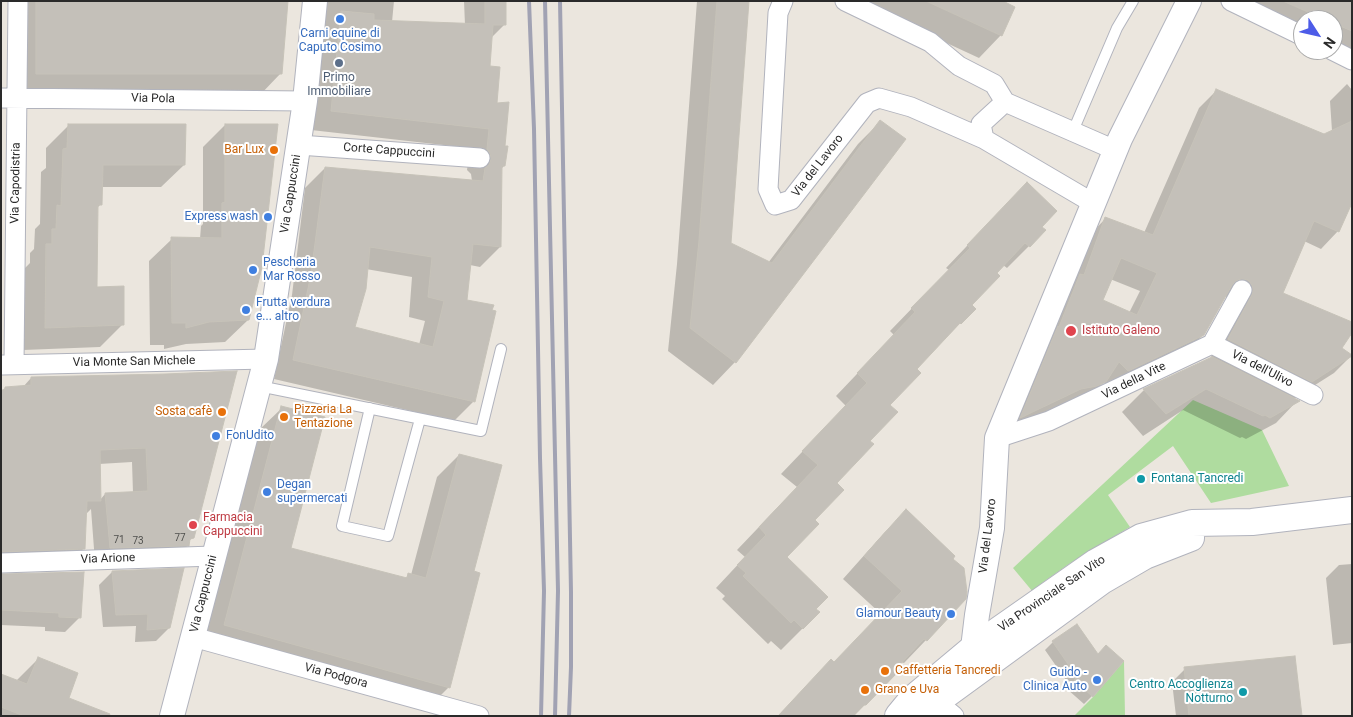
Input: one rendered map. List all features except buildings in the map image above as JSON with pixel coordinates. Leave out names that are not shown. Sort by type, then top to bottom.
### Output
[{"type":"main road","name":"Via Provinciale San Vito","points":[[898,716],[912,699],[974,648],[1096,562],[1141,537],[1192,523],[1252,522],[1352,510]]},
{"type":"main road","name":"Via Provinciale San Vito","points":[[936,711],[1102,581],[1145,556],[1231,522]]},
{"type":"street","name":"Via Capodistria","points":[[7,364],[9,98],[18,1]]},
{"type":"street","name":"Via Cappuccini","points":[[172,716],[266,359],[299,145],[315,1]]},
{"type":"street","name":"Via del Lavoro","points":[[783,1],[778,12],[768,188],[775,204],[791,200],[867,103],[879,98],[911,108],[984,139],[1093,203]]},
{"type":"street","points":[[845,1],[930,42],[959,66],[994,84],[1005,102],[1115,150]]},
{"type":"street","name":"Via del Lavoro","points":[[974,648],[992,528],[997,438],[1115,150],[1188,1]]},
{"type":"street","points":[[1231,1],[1293,31]]},
{"type":"street","name":"Via Pola","points":[[9,98],[305,101]]},
{"type":"street","points":[[984,139],[982,124],[1005,102]]},
{"type":"street","name":"Corte Cappuccini","points":[[299,145],[480,158]]},
{"type":"street","points":[[1212,344],[1242,290]]},
{"type":"street","name":"Via della Vite","points":[[997,438],[1049,421],[1212,344]]},
{"type":"street","name":"Via dell'Ulivo","points":[[1212,344],[1313,395]]},
{"type":"street","name":"Via Monte San Michele","points":[[7,364],[266,359]]},
{"type":"street","name":"Via Arione","points":[[1,563],[214,556]]},
{"type":"street","name":"Via Podgora","points":[[194,637],[479,716]]},
{"type":"lane","points":[[1073,132],[1117,28],[1133,1]]},
{"type":"lane","points":[[259,386],[481,431],[501,349]]},
{"type":"lane","points":[[370,408],[342,526],[388,536],[420,419]]},
{"type":"green space","points":[[1193,400],[1262,430],[1289,486],[1211,503],[1173,446],[1108,495],[1130,527],[1069,564],[1042,583],[1033,592],[1013,568]]},
{"type":"green space","points":[[1124,661],[1125,716],[1074,716],[1093,697]]},
{"type":"railway","points":[[529,1],[534,129],[544,591],[541,716]]},
{"type":"railway","points":[[545,1],[558,591],[555,716]]},
{"type":"railway","points":[[560,1],[571,592],[569,716]]},
{"type":"place","name":"Carni equine di Caputo Cosimo","points":[[340,19]]},
{"type":"place","name":"Primo Immobiliare","points":[[339,63]]},
{"type":"place","name":"Bar Lux","points":[[274,150]]},
{"type":"place","name":"Express wash","points":[[268,217]]},
{"type":"place","name":"Pescheria Mar Rosso","points":[[253,270]]},
{"type":"place","name":"Frutta verdura e... altro","points":[[246,310]]},
{"type":"place","name":"Istituto Galeno","points":[[1071,331]]},
{"type":"place","name":"Sosta cafè","points":[[222,412]]},
{"type":"place","name":"Pizzeria La Tentazione","points":[[284,417]]},
{"type":"place","name":"FonUdito","points":[[216,436]]},
{"type":"place","name":"Fontana Tancredi","points":[[1141,479]]},
{"type":"place","name":"Degan supermercati","points":[[267,492]]},
{"type":"place","name":"Farmacia Cappuccini","points":[[193,525]]},
{"type":"place","name":"Glamour Beauty","points":[[951,614]]},
{"type":"place","name":"Caffetteria Tancredi","points":[[885,671]]},
{"type":"place","name":"Guido - Clinica Auto","points":[[1097,680]]},
{"type":"place","name":"Grano e Uva","points":[[865,690]]},
{"type":"place","name":"Centro Accoglienza Notturno","points":[[1243,692]]}]
